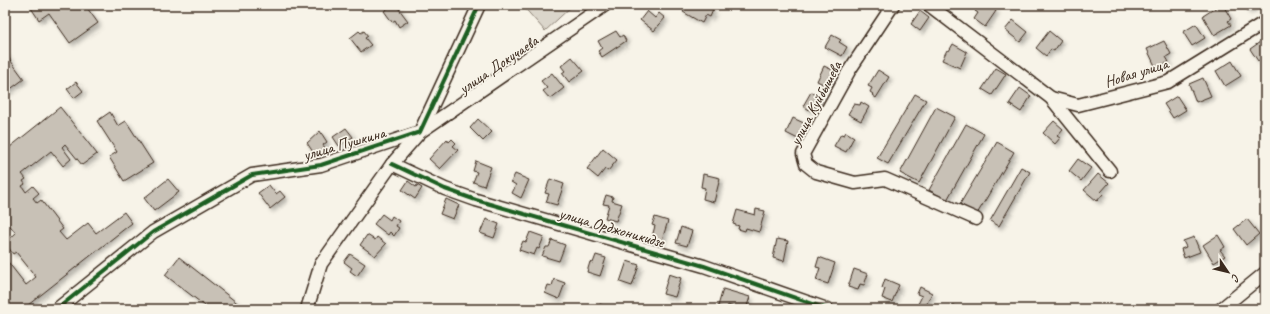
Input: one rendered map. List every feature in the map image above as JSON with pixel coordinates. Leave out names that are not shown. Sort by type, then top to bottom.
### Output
[{"type":"street","points":[[420,132],[479,5]]},
{"type":"street","name":"улица Докучаева","points":[[307,309],[321,264],[392,164],[420,132],[605,5]]},
{"type":"street","name":"улица Куйбышева","points":[[893,5],[849,71],[803,154],[806,164],[816,172],[855,183],[885,179],[976,219]]},
{"type":"street","points":[[929,5],[1051,98],[1110,171]]},
{"type":"street","name":"Новая улица","points":[[1051,98],[1078,105],[1168,82],[1265,22]]},
{"type":"street","name":"улица Пушкина","points":[[57,309],[153,232],[252,175],[321,165],[420,132]]},
{"type":"street","name":"улица Орджоникидзе","points":[[392,164],[445,190],[704,266],[827,309]]},
{"type":"street","points":[[1221,309],[1265,273]]},
{"type":"shaded area","points":[[522,5],[573,5],[545,31]]},
{"type":"building","points":[[35,5],[85,5],[98,23],[70,43],[49,13],[39,20],[31,8]]},
{"type":"building","points":[[392,5],[396,5],[408,21],[399,27],[395,20],[392,22],[384,11]]},
{"type":"building","points":[[687,5],[695,5],[701,9],[705,5],[713,10],[710,17],[706,15],[702,23],[683,12]]},
{"type":"building","points":[[979,5],[988,5],[996,11],[985,27],[974,19],[978,13],[975,11]]},
{"type":"building","points":[[1220,5],[1223,5],[1231,19],[1228,21],[1231,25],[1214,35],[1203,16]]},
{"type":"building","points":[[1244,5],[1256,5],[1248,11]]},
{"type":"building","points":[[647,11],[655,18],[659,13],[665,18],[654,31],[640,20]]},
{"type":"building","points":[[920,11],[929,18],[920,31],[911,24]]},
{"type":"building","points":[[1013,20],[1028,32],[1020,42],[1005,30]]},
{"type":"building","points":[[1196,24],[1205,38],[1192,46],[1183,32]]},
{"type":"building","points":[[359,31],[361,33],[364,31],[368,36],[365,38],[371,45],[361,52],[350,38]]},
{"type":"building","points":[[616,31],[620,37],[623,35],[626,41],[602,57],[598,51],[602,48],[598,41]]},
{"type":"building","points":[[1049,31],[1061,41],[1054,51],[1051,49],[1046,56],[1036,48]]},
{"type":"building","points":[[832,35],[841,40],[839,42],[847,47],[842,56],[825,47]]},
{"type":"building","points":[[1164,41],[1171,54],[1166,57],[1169,62],[1156,68],[1147,49]]},
{"type":"building","points":[[1260,42],[1265,50],[1265,57],[1258,61],[1250,49]]},
{"type":"building","points":[[953,44],[967,52],[960,68],[942,60],[947,50],[949,51]]},
{"type":"building","points":[[5,53],[24,79],[5,93]]},
{"type":"building","points":[[572,57],[584,71],[569,82],[562,73],[565,71],[561,66]]},
{"type":"building","points":[[1232,61],[1241,76],[1225,86],[1216,71]]},
{"type":"building","points":[[824,66],[837,72],[829,87],[817,81]]},
{"type":"building","points":[[996,68],[1006,74],[992,95],[982,89]]},
{"type":"building","points":[[878,70],[889,77],[876,98],[870,92],[872,88],[868,86]]},
{"type":"building","points":[[552,73],[564,88],[550,99],[543,91],[547,88],[541,81]]},
{"type":"building","points":[[1203,78],[1211,96],[1196,102],[1189,84]]},
{"type":"building","points":[[76,82],[83,91],[74,98],[67,89]]},
{"type":"building","points":[[1020,88],[1031,96],[1021,112],[1009,104]]},
{"type":"building","points":[[811,92],[823,98],[817,108],[814,106],[811,111],[803,106]]},
{"type":"building","points":[[915,94],[926,100],[888,164],[877,158]]},
{"type":"building","points":[[1177,96],[1186,110],[1173,118],[1164,104]]},
{"type":"building","points":[[861,102],[869,107],[861,121],[848,114],[854,104],[860,105]]},
{"type":"building","points":[[60,107],[97,154],[82,165],[65,144],[62,147],[71,159],[63,166],[51,151],[22,174],[26,179],[23,181],[25,184],[22,186],[26,192],[33,186],[39,193],[33,198],[37,203],[41,200],[63,229],[59,232],[66,240],[88,223],[96,233],[124,212],[132,223],[23,309],[10,309],[5,302],[5,264],[8,262],[26,285],[36,277],[16,252],[13,254],[5,243],[16,233],[6,221],[5,222],[5,151]]},
{"type":"building","points":[[936,107],[955,117],[919,183],[900,173]]},
{"type":"building","points":[[110,112],[118,126],[126,121],[153,163],[124,181],[109,157],[117,152],[97,121]]},
{"type":"building","points":[[793,118],[808,125],[800,140],[786,133]]},
{"type":"building","points":[[478,119],[492,132],[483,141],[470,128]]},
{"type":"building","points":[[1054,121],[1063,129],[1057,136],[1060,138],[1055,144],[1043,133]]},
{"type":"building","points":[[966,124],[984,134],[947,200],[929,190]]},
{"type":"building","points":[[346,128],[353,137],[339,146],[333,137]]},
{"type":"building","points":[[320,131],[327,142],[323,145],[327,151],[317,158],[307,143]]},
{"type":"building","points":[[846,132],[854,137],[846,152],[834,146],[841,134],[844,135]]},
{"type":"building","points":[[447,139],[449,142],[452,139],[456,143],[453,146],[458,150],[440,169],[429,159]]},
{"type":"building","points":[[997,142],[1014,152],[977,214],[960,204]]},
{"type":"building","points":[[603,148],[617,160],[608,171],[605,169],[598,178],[587,169]]},
{"type":"building","points":[[1078,159],[1091,168],[1081,181],[1069,171]]},
{"type":"building","points":[[476,161],[491,167],[484,186],[473,182],[477,172],[473,171]]},
{"type":"building","points":[[1021,167],[1030,172],[999,226],[990,221]]},
{"type":"building","points":[[515,174],[529,180],[521,198],[512,193],[516,185],[511,182]]},
{"type":"building","points":[[703,174],[720,178],[714,202],[703,199],[705,188],[701,187]]},
{"type":"building","points":[[1098,174],[1109,183],[1101,192],[1103,194],[1097,201],[1084,190]]},
{"type":"building","points":[[168,179],[179,192],[154,211],[144,198]]},
{"type":"building","points":[[550,179],[564,184],[557,205],[546,202],[549,194],[545,193]]},
{"type":"building","points":[[408,181],[416,187],[417,185],[422,188],[415,199],[402,190]]},
{"type":"building","points":[[269,185],[276,194],[280,191],[285,197],[270,209],[258,193]]},
{"type":"building","points":[[606,195],[613,197],[612,201],[622,204],[616,221],[605,218],[609,205],[603,204]]},
{"type":"building","points":[[446,199],[459,205],[453,219],[440,214]]},
{"type":"building","points":[[756,209],[765,211],[759,232],[746,228],[745,231],[738,229],[739,226],[733,224],[737,210],[755,215]]},
{"type":"building","points":[[382,214],[390,220],[392,216],[399,221],[396,226],[399,228],[394,236],[390,232],[388,235],[374,224]]},
{"type":"building","points":[[655,217],[668,221],[661,243],[651,240],[655,226],[652,225]]},
{"type":"building","points":[[486,219],[499,224],[494,238],[480,233]]},
{"type":"building","points":[[1247,219],[1259,234],[1246,245],[1234,229]]},
{"type":"building","points":[[681,227],[692,231],[687,246],[676,243]]},
{"type":"building","points":[[530,232],[544,237],[539,249],[537,248],[534,255],[519,250],[523,241],[526,242]]},
{"type":"building","points":[[367,235],[375,240],[377,237],[386,244],[375,256],[360,245]]},
{"type":"building","points":[[1218,235],[1225,247],[1220,250],[1225,256],[1214,263],[1203,245]]},
{"type":"building","points":[[1194,237],[1200,252],[1184,258],[1181,249],[1186,247],[1183,241]]},
{"type":"building","points":[[777,239],[788,241],[784,261],[773,258]]},
{"type":"building","points":[[552,240],[565,245],[559,261],[542,256],[546,247],[549,247]]},
{"type":"building","points":[[350,254],[365,264],[357,276],[350,271],[352,268],[344,262]]},
{"type":"building","points":[[596,255],[606,258],[600,276],[587,272],[590,262],[593,263]]},
{"type":"building","points":[[179,257],[245,309],[209,309],[165,275]]},
{"type":"building","points":[[819,257],[835,263],[828,284],[816,280],[820,268],[816,267]]},
{"type":"building","points":[[627,261],[639,265],[632,286],[620,282]]},
{"type":"building","points":[[854,269],[868,274],[864,285],[860,284],[858,290],[848,287]]},
{"type":"building","points":[[669,274],[681,278],[675,297],[663,294]]},
{"type":"building","points":[[554,279],[565,283],[559,299],[545,293],[548,285],[552,286]]},
{"type":"building","points":[[885,279],[899,285],[892,302],[882,298],[885,289],[882,288]]},
{"type":"building","points":[[920,287],[932,293],[924,309],[917,306],[922,296],[917,294]]},
{"type":"building","points":[[723,289],[750,297],[746,309],[734,309],[734,307],[728,305],[727,309],[718,306]]},
{"type":"building","points":[[600,304],[610,309],[597,309]]},
{"type":"building","points":[[774,305],[783,309],[772,309]]},
{"type":"building","points":[[953,305],[963,309],[951,309]]},
{"type":"cycle path","points":[[57,309],[153,232],[252,175],[321,165],[420,132],[479,5]]},
{"type":"cycle path","points":[[392,164],[445,189],[476,200],[704,266],[827,309]]}]
